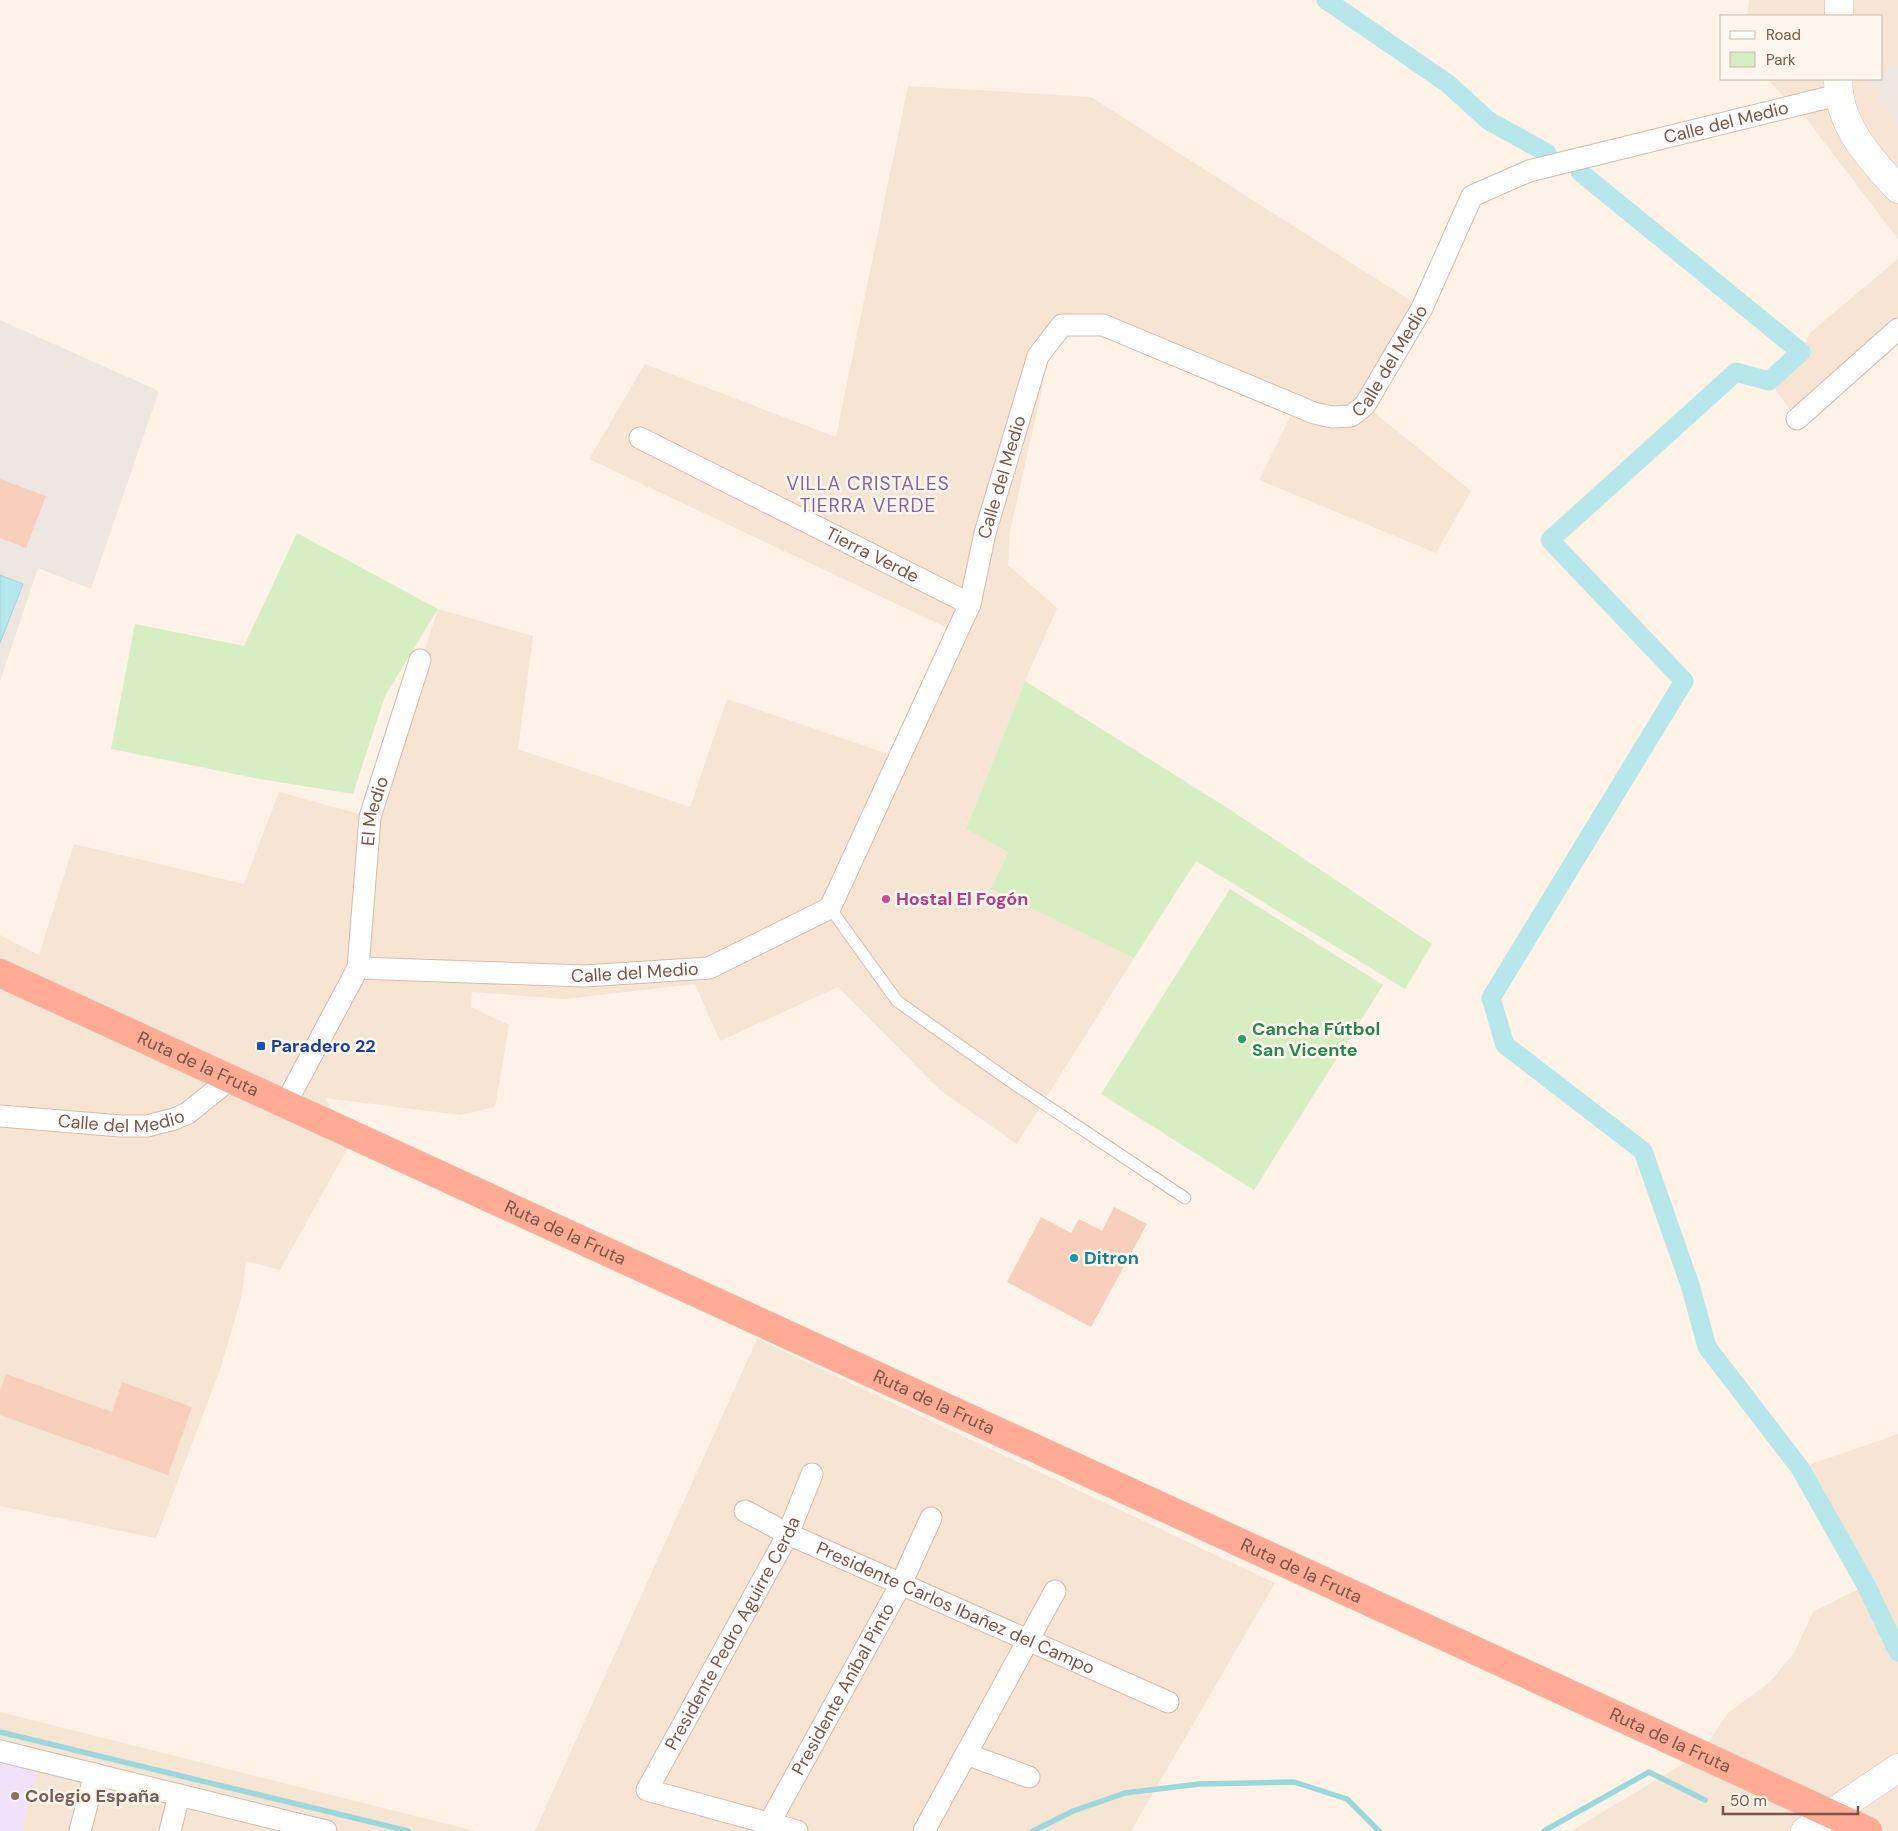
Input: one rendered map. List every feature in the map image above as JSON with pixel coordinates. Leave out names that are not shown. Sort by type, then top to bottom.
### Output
[{"type":"highway","name":"Ruta de la Fruta","points":[[0,973],[1868,1831]]},
{"type":"street","points":[[1839,0],[1839,15]]},
{"type":"street","points":[[1838,87],[1845,115],[1858,143],[1898,189]]},
{"type":"street","name":"Calle del Medio","points":[[358,968],[584,976],[709,968],[830,908],[970,604],[985,533],[1038,356],[1062,325],[1102,325],[1314,413],[1332,417],[1351,416],[1365,405],[1422,308],[1472,196],[1529,171],[1838,87]]},
{"type":"street","points":[[1797,419],[1898,329]]},
{"type":"street","name":"Tierra Verde","points":[[640,438],[970,604]]},
{"type":"street","name":"El Medio","points":[[358,968],[370,817],[420,660]]},
{"type":"street","points":[[286,1103],[358,968]]},
{"type":"street","name":"Calle del Medio","points":[[0,1116],[127,1127],[147,1126],[188,1113],[231,1078]]},
{"type":"street","name":"Presidente Pedro Aguirre Cerda","points":[[767,1827],[647,1790],[788,1534],[812,1474]]},
{"type":"street","name":"Presidente Carlos Ibañez del Campo","points":[[745,1511],[788,1534],[1168,1702]]},
{"type":"street","name":"Presidente Aníbal Pinto","points":[[767,1827],[901,1584],[931,1518]]},
{"type":"street","points":[[924,1831],[1054,1591]]},
{"type":"street","points":[[0,1750],[180,1795],[267,1824],[326,1831]]},
{"type":"street","points":[[966,1754],[1029,1777]]},
{"type":"street","points":[[1806,1831],[1898,1768]]},
{"type":"street","points":[[80,1831],[95,1774]]},
{"type":"street","points":[[170,1831],[180,1795]]},
{"type":"street","points":[[767,1827],[797,1831]]},
{"type":"lane","points":[[830,908],[897,1001],[1007,1079],[1185,1198]]},
{"type":"shaded area","points":[[1749,0],[1898,0],[1898,239],[1808,121],[1768,80],[1883,80],[1883,15],[1747,15]]},
{"type":"shaded area","points":[[1898,65],[1898,128],[1869,80],[1883,80],[1883,68]]},
{"type":"shaded area","points":[[908,86],[1091,97],[1422,308],[1365,405],[1471,491],[1436,553],[1259,480],[1296,405],[1090,333],[1067,334],[1050,354],[1010,531],[1008,565],[1057,608],[1025,681],[966,829],[1008,852],[991,889],[1134,958],[1017,1144],[941,1091],[838,987],[720,1041],[695,984],[565,999],[472,992],[471,1007],[509,1025],[495,1107],[460,1115],[325,1098],[351,1142],[280,1270],[246,1261],[242,1295],[220,1370],[156,1538],[0,1506],[0,935],[39,955],[74,844],[244,884],[279,792],[370,817],[438,609],[533,636],[518,749],[690,807],[727,699],[900,758],[956,632],[589,459],[645,364],[836,437]]},
{"type":"shaded area","points":[[1898,259],[1898,336],[1797,419],[1769,381],[1801,352],[1810,333]]},
{"type":"shaded area","points":[[0,320],[159,391],[91,589],[38,568],[0,681]]},
{"type":"shaded area","points":[[757,1339],[1275,1583],[1131,1831],[535,1831]]},
{"type":"shaded area","points":[[1898,1434],[1898,1831],[1571,1831],[1701,1753],[1728,1713],[1770,1682],[1794,1653],[1813,1612],[1866,1585],[1800,1468]]},
{"type":"shaded area","points":[[0,1712],[475,1831],[0,1831]]},
{"type":"shaded area","name":"Colegio España","points":[[0,1751],[39,1760],[22,1831],[0,1831]]},
{"type":"green space","points":[[297,533],[438,609],[385,696],[353,794],[260,779],[111,749],[135,624],[244,646]]},
{"type":"green space","points":[[1025,681],[1229,809],[1432,944],[1405,989],[1196,861],[1134,958],[991,889],[1008,852],[966,829]]},
{"type":"green space","name":"Cancha Fútbol San Vicente","points":[[1230,889],[1383,985],[1254,1190],[1101,1094]]},
{"type":"water","points":[[0,575],[23,584],[0,643]]},
{"type":"building","points":[[0,479],[46,496],[26,548],[0,538]]},
{"type":"building","name":"Ditron","points":[[1114,1207],[1147,1224],[1091,1327],[1007,1282],[1041,1217],[1071,1233],[1079,1219],[1102,1231]]},
{"type":"building","points":[[6,1374],[112,1412],[122,1382],[192,1407],[168,1475],[0,1415],[0,1391]]},
{"type":"waterway","points":[[1326,0],[1447,83],[1489,121],[1547,153]]},
{"type":"waterway","points":[[1580,172],[1801,352],[1769,381],[1736,372],[1550,540],[1684,681],[1491,998],[1505,1045],[1643,1151],[1691,1288],[1707,1347],[1800,1468],[1866,1585],[1898,1652]]},
{"type":"waterway","points":[[0,1732],[408,1831]]},
{"type":"waterway","points":[[1544,1831],[1649,1772],[1705,1800]]},
{"type":"waterway","points":[[1033,1831],[1073,1811],[1125,1793],[1199,1784],[1294,1782],[1347,1799],[1379,1831]]},
{"type":"place","name":"Hostal El Fogón","points":[[886,899]]},
{"type":"place","name":"Cancha Fútbol San Vicente","points":[[1242,1039]]},
{"type":"place","name":"Paradero 22","points":[[261,1046]]},
{"type":"place","name":"Ditron","points":[[1074,1258]]},
{"type":"place","name":"Colegio España","points":[[15,1796]]},
{"type":"district","name":"VILLA CRISTALES TIERRA VERDE","points":[[868,494]]}]
